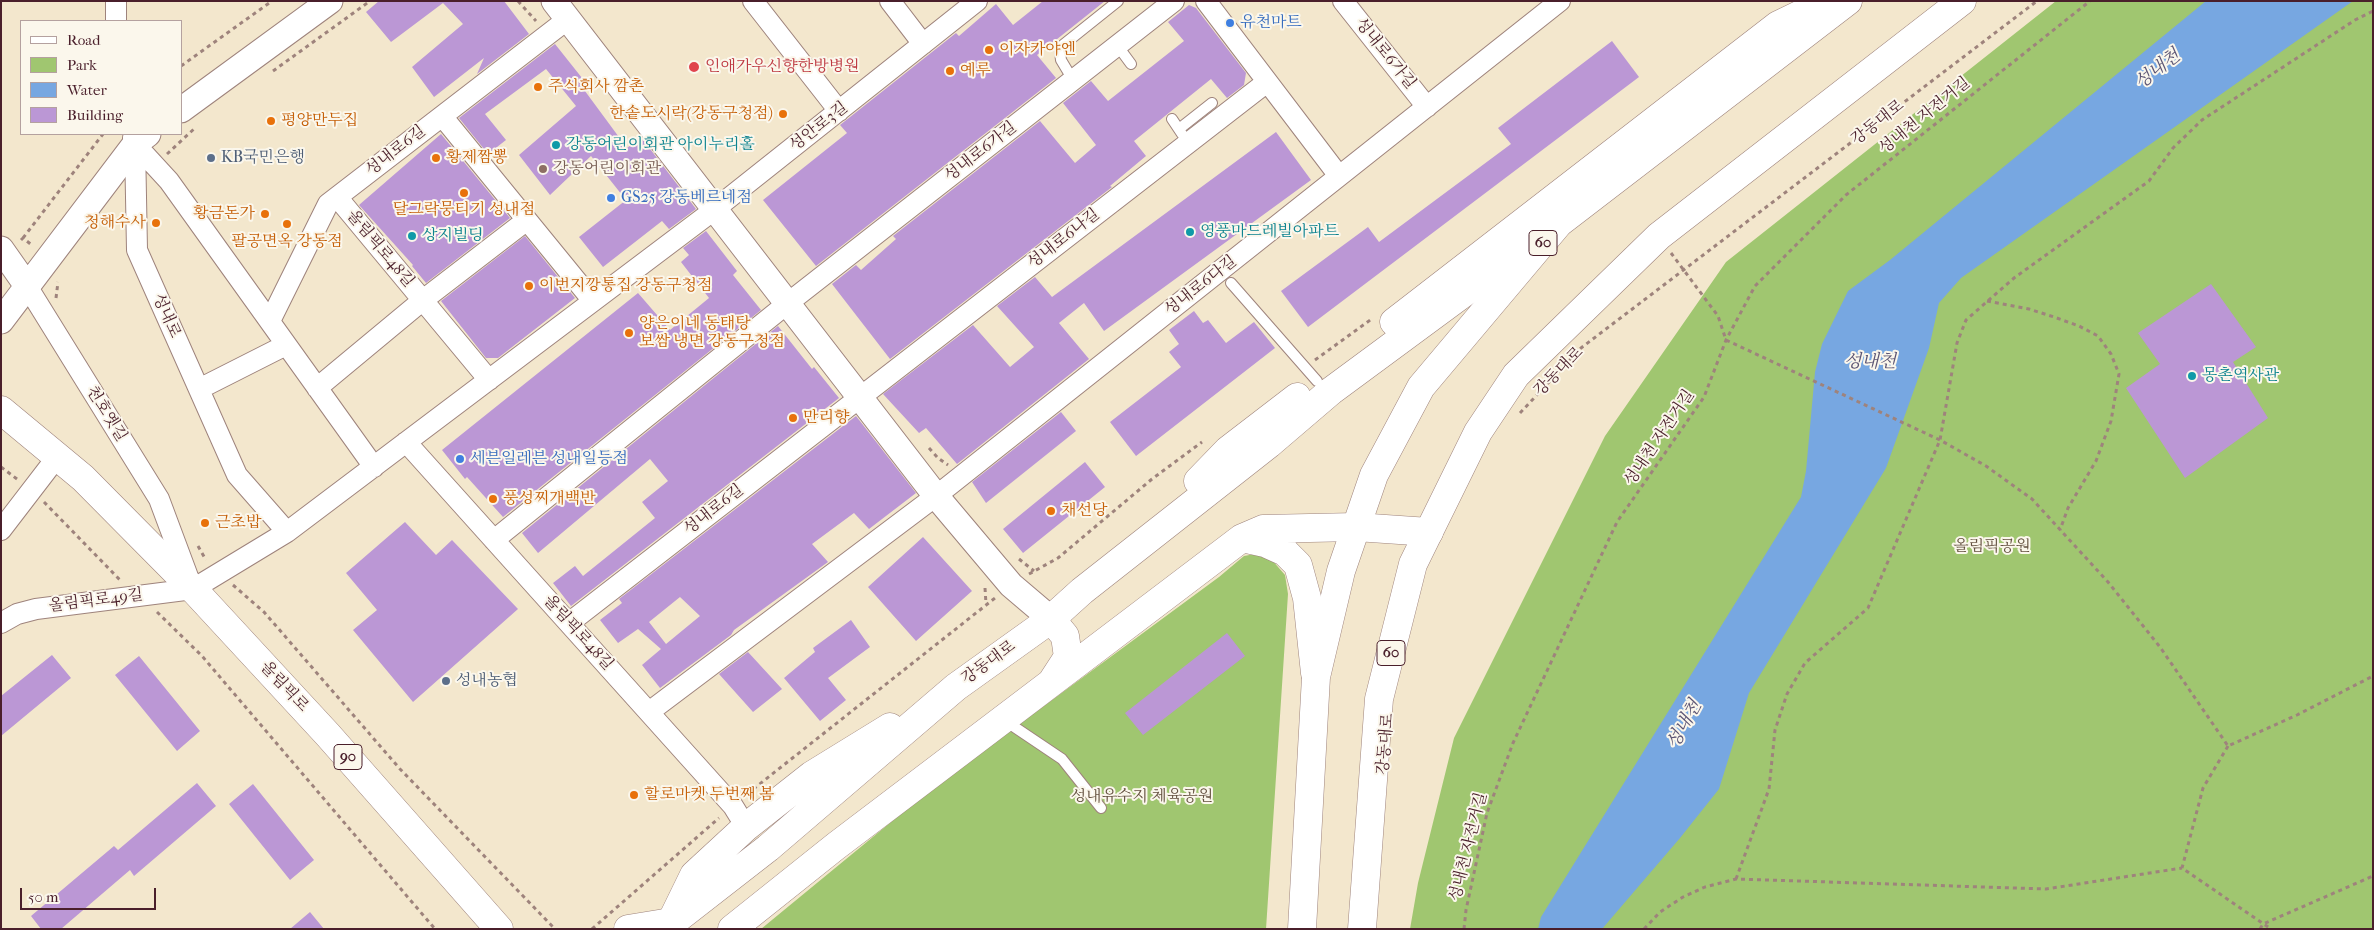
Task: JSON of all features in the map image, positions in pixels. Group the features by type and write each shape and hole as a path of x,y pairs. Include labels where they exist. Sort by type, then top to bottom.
{"main road":[{"path":"1126,555 1228,450 1778,25 1828,1"},
{"name":"강동대로","path":"668,925 768,848 956,687 1051,619 1126,555 1268,444 1331,391 1559,223 1848,1"},
{"name":"강동대로","path":"1362,929 1379,699 1412,564 1478,432 1508,407 1516,376 1659,236 1962,1"},
{"name":"강동대로","path":"1302,929 1316,677 1340,571 1374,475 1421,387 1559,223"},
{"name":"올림픽로","path":"1,410 83,478 193,589 328,735 499,929"},
{"path":"732,929 1003,719 1242,538 1263,529 1356,527 1428,532"},
{"path":"1242,538 1265,543 1285,552 1298,565 1307,598 1316,677"},
{"path":"1051,619 1065,636 1068,656 1052,682"},
{"path":"628,929 668,925 694,875 746,827 812,775 956,687"}],"street":[{"path":"116,1 116,20"},
{"path":"191,117 330,1"},
{"path":"753,1 839,111"},
{"path":"890,1 923,44"},
{"name":"성안로3길","path":"715,209 977,1"},
{"name":"성내로6가길","path":"788,303 1174,1"},
{"path":"1206,1 1339,176"},
{"name":"성내로6다길","path":"936,496 1560,1"},
{"name":"성내로6가길","path":"1352,4 1427,107"},
{"name":"성내로6길","path":"270,321 328,204 442,116 561,10 936,496 1011,585 1051,619"},
{"name":"성내로6나길","path":"860,397 1184,136 1268,82"},
{"path":"442,116 593,301"},
{"path":"1,321 138,137 155,166 169,181 374,467"},
{"name":"성내로","path":"138,137 137,250 198,389"},
{"name":"올림픽로48길","path":"337,197 489,380"},
{"path":"193,589 287,532 715,209"},
{"name":"올림픽로48길","path":"317,388 423,300 527,220"},
{"name":"천호옛길","path":"2,250 27,286 158,499 193,589"},
{"path":"494,540 788,303"},
{"path":"286,345 198,389 237,475 287,532"},
{"name":"성내로6길","path":"569,623 860,397"},
{"name":"올림픽로48길","path":"406,442 733,806 746,827"},
{"path":"1,530 57,457"},
{"path":"649,712 936,496"},
{"name":"올림픽로49길","path":"1,623 17,614 36,609 193,589"}],"lane":[{"path":"1074,80 1061,60 1060,52 1063,45 1118,1"},
{"path":"1117,45 1131,64"},
{"path":"1172,119 1184,136 1212,103"},
{"path":"1231,283 1317,381"},
{"path":"1003,719 1062,759 1101,808"}],"path":[{"path":"182,65 272,1"},
{"path":"265,77 370,1"},
{"name":"강동대로","path":"1508,407 1581,348 1685,271 2037,1"},
{"name":"성내천 자전거길","path":"1464,929 1487,813 1513,743 1617,522 1704,397 1726,340 1755,286 1846,195 2090,1"},
{"path":"1736,879 1769,789 1775,730 1787,694 1805,663 1868,608 1940,440 1957,343 1966,320 2014,278 2060,243 2150,181 2174,148 2202,120 2355,20 2373,11"},
{"path":"182,129 191,117"},
{"path":"2,250 23,238 102,135"},
{"path":"155,166 178,135"},
{"path":"1659,236 1718,316 1726,340 1940,440 1986,466 2032,499 2108,582 2160,647 2228,746"},
{"path":"23,238 47,258 59,273 56,298 61,306"},
{"path":"1987,301 2054,316 2098,336 2111,354 2119,374 2111,421 2096,461 2068,508 2060,530"},
{"path":"1,467 32,489 115,576 140,596 202,656 435,929"},
{"path":"197,543 206,560 264,612 400,769 555,929"},
{"path":"2182,868 2203,788 2228,746 2297,715 2373,676"},
{"path":"1644,929 1660,912 1683,897 1705,887 1736,879 2046,889 2182,868 2271,929"},
{"path":"2260,929 2263,924 2373,876"}],"green space":[{"name":"올림픽공원","path":"2056,1 2373,1 2373,929 1410,929 1418,883 1454,738 1605,436 1726,262"},
{"name":"성내유수지 체육공원","path":"1255,554 1272,560 1285,575 1288,594 1266,929 761,929 930,790 1219,577 1244,556"}],"water":[{"name":"성내천","path":"2206,1 2353,1 1961,278 1939,303 1929,348 1886,468 1749,693 1719,789 1602,929 1538,929 1541,917 1801,497 1806,471 1815,372 1822,344 1848,291 1890,260"}],"building":[{"path":"379,1 504,1 529,34 477,74 484,58 434,97 412,67 463,24 443,3 391,42 366,12"},
{"path":"1043,1 1105,1 1037,55 1056,78 816,266 763,200 847,133 840,125 956,33 959,36 996,4 1013,25"},
{"path":"1189,5 1196,8 1246,73 1244,85 1227,98 1211,79 1134,141 1146,156 1110,186 1112,187 890,359 832,284 856,265 861,270 896,239 893,236 1040,121 1075,163 1096,145 1063,103 1091,81 1108,101 1184,41 1168,22"},
{"path":"1612,41 1639,77 1308,327 1281,291 1368,227 1379,242 1511,144 1498,128"},
{"path":"555,44 586,83 582,87 627,148 641,137 696,209 669,229 662,221 603,267 579,237 626,200 591,156 550,195 519,155 576,106 546,69 485,114 506,140 488,154 459,118"},
{"path":"1276,132 1311,180 1104,331 1084,303 1059,323 1089,359 957,464 926,428 919,433 883,394 973,325 1010,367 1034,347 997,306 1035,277 1052,297"},
{"path":"441,134 510,218 426,283 413,265 359,205"},
{"path":"706,231 737,271 733,275 761,310 503,517 467,477 465,479 442,450 638,293 670,330 709,298 681,262 689,255 683,248"},
{"path":"525,236 575,298 498,358 486,358 441,301"},
{"name":"몽촌역사관","path":"2211,284 2256,347 2233,362 2268,418 2185,478 2126,388 2160,364 2138,333"},
{"path":"1194,311 1203,323 1208,320 1226,343 1254,322 1275,348 1136,456 1110,422 1181,367 1169,352 1179,344 1169,330"},
{"path":"778,326 812,369 814,367 839,398 571,606 553,583 575,566 583,576 655,518 642,502 668,481 650,459 538,553 522,533"},
{"path":"1061,412 1076,431 986,503 972,482"},
{"path":"856,416 916,493 869,529 854,513 812,544 828,562 734,630 731,635 660,688 642,665 661,649 638,629 618,643 600,620 622,603 619,599","holes":["680,597 700,616 666,644 649,622"]},
{"path":"1085,462 1105,487 1023,553 1003,529"},
{"path":"405,522 436,555 452,540 518,609 413,702 353,630 377,610 346,573"},
{"path":"923,537 972,591 916,641 868,587"},
{"path":"851,620 870,647 828,678 846,700 820,721 784,678 815,652 813,648"},
{"path":"1227,633 1245,656 1143,735 1125,713"},
{"path":"748,652 782,689 753,712 719,674"},
{"path":"52,655 71,678 1,736 1,696"},
{"path":"139,656 200,731 177,751 115,675"},
{"path":"197,783 216,806 134,876 130,870 61,929 41,929 31,916 114,846 118,850"},
{"path":"253,784 314,860 290,880 229,804"},
{"path":"310,912 324,929 290,929"}],"place":[{"name":"유천마트","path":"1230,23"},
{"name":"이자카야엔","path":"989,50"},
{"name":"인애가우신향한방병원","path":"694,67"},
{"name":"예루","path":"950,71"},
{"name":"주식회사 깜촌","path":"538,87"},
{"name":"한솥도시락(강동구청점)","path":"783,114"},
{"name":"평양만두집","path":"271,121"},
{"name":"강동어린이회관 아이누리홀","path":"556,145"},
{"name":"KB국민은행","path":"211,158"},
{"name":"황제짬뽕","path":"436,158"},
{"name":"강동어린이회관","path":"543,169"},
{"name":"달그락뭉티기 성내점","path":"464,193"},
{"name":"GS25 강동베르네점","path":"611,198"},
{"name":"황금돈가","path":"265,214"},
{"name":"청해수사","path":"156,223"},
{"name":"팔공면옥 강동점","path":"287,224"},
{"name":"영풍마드레빌아파트","path":"1190,232"},
{"name":"상지빌딩","path":"412,236"},
{"name":"이번지깡통집 강동구청점","path":"529,286"},
{"name":"양은이네 동태탕 보쌈 냉면 강동구청점","path":"629,333"},
{"name":"몽촌역사관","path":"2192,376"},
{"name":"만리향","path":"793,418"},
{"name":"세븐일레븐 성내일등점","path":"460,459"},
{"name":"풍성찌개백반","path":"493,499"},
{"name":"채선당","path":"1051,511"},
{"name":"근초밥","path":"205,523"},
{"name":"성내농협","path":"446,681"},
{"name":"할로마켓 두번째 봄","path":"634,795"}]}
